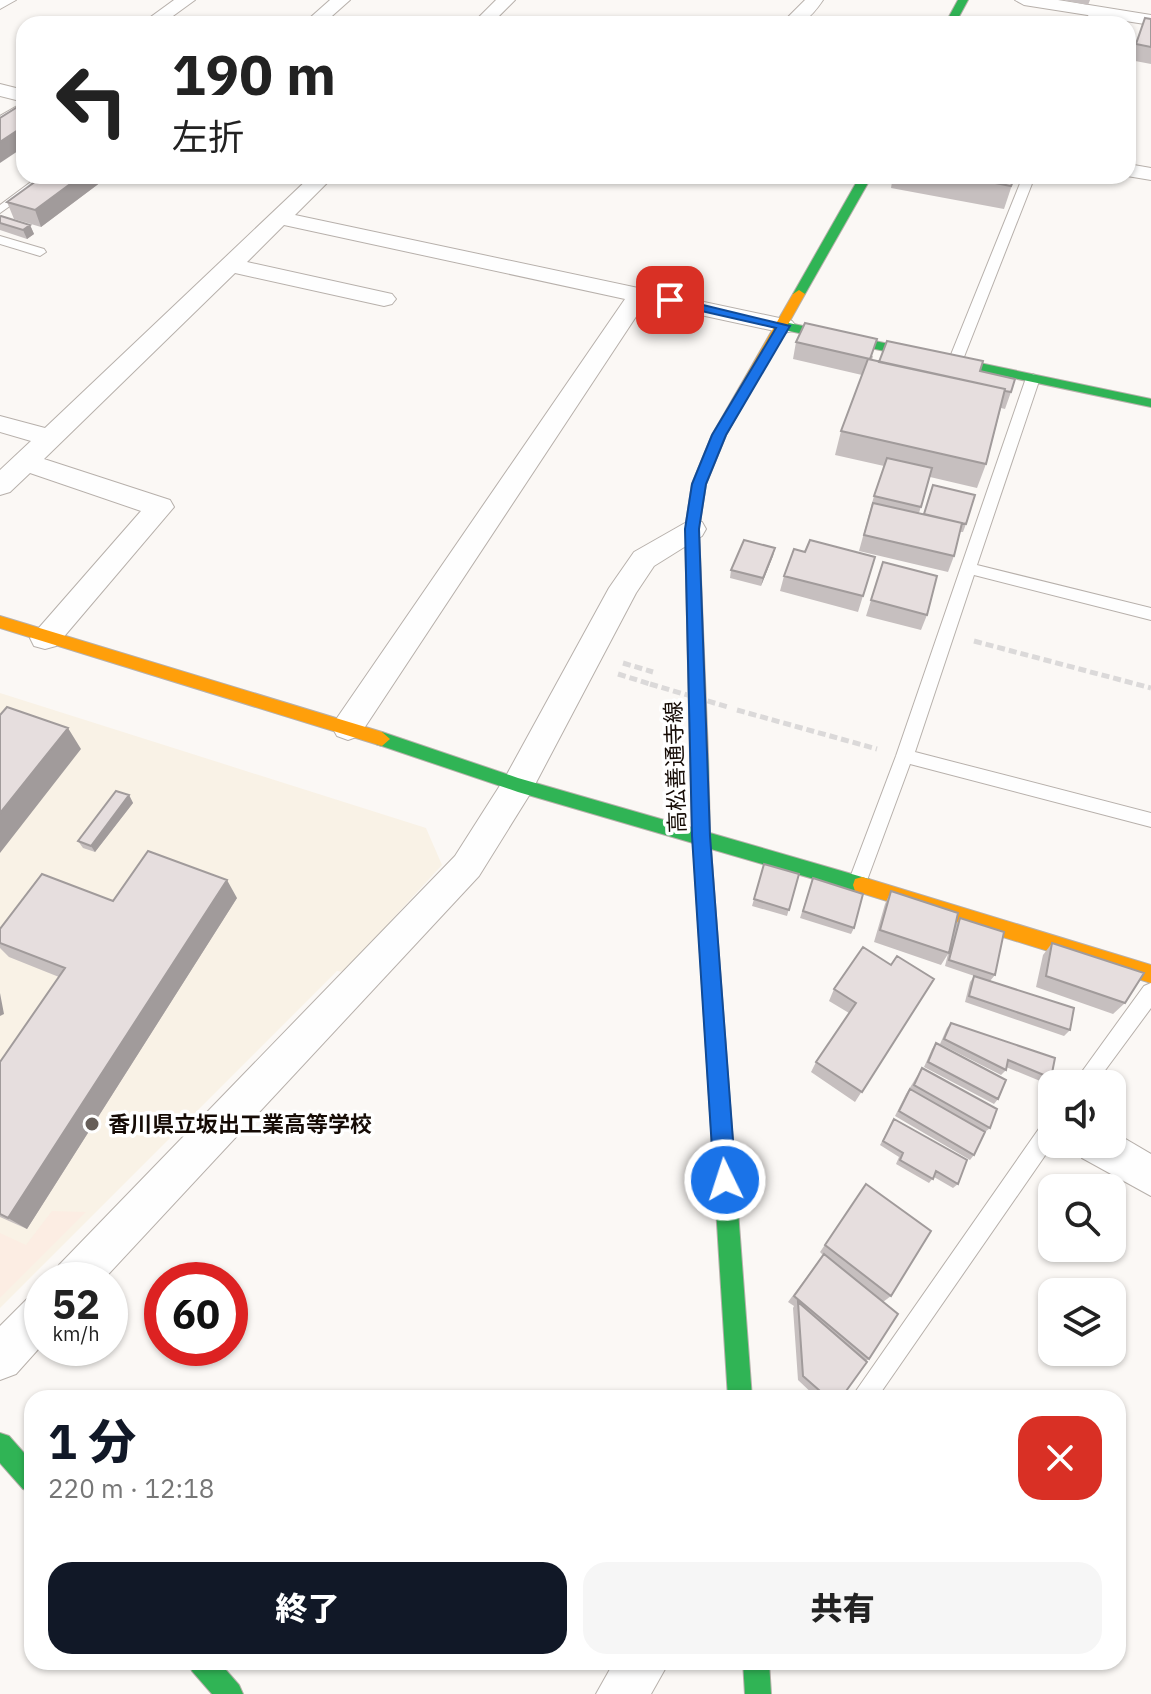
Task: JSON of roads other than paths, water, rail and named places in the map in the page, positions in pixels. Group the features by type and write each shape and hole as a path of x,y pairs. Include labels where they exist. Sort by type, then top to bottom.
{"main road":[{"name":"高松善通寺線","path":"739,1390 701,836 692,529 699,484 719,435 784,326 862,184"},
{"path":"784,326 1151,403"},
{"path":"0,622 348,727 518,785 701,836 1151,974"},
{"path":"0,1445 24,1471"},
{"path":"208,1670 230,1694"},
{"path":"756,1670 758,1694"}],"street":[{"path":"0,4 7,0"},
{"path":"162,16 186,0"},
{"path":"322,16 341,0"},
{"path":"489,16 506,0"},
{"path":"801,16 814,0"},
{"path":"1024,0 1084,16"},
{"path":"0,486 315,184"},
{"path":"280,218 784,326"},
{"path":"230,265 384,299"},
{"path":"348,727 640,294"},
{"path":"0,424 50,438"},
{"path":"25,462 160,507 45,638"},
{"path":"91,1262 467,866 518,785 624,588 644,559 692,529"},
{"path":"1120,1158 1151,1176"},
{"path":"0,1358 24,1333"},
{"path":"621,1694 638,1670"}],"lane":[{"path":"0,210 35,184"},
{"path":"955,362 1026,184"},
{"path":"0,240 40,252"},
{"path":"857,883 905,756 1033,378"},
{"path":"968,568 1151,614"},
{"path":"905,756 1151,820"},
{"path":"1093,1070 1151,992"},
{"path":"869,1390 1038,1147"}],"place":[{"name":"香川県立坂出工業高等学校","path":"92,1124"}]}
